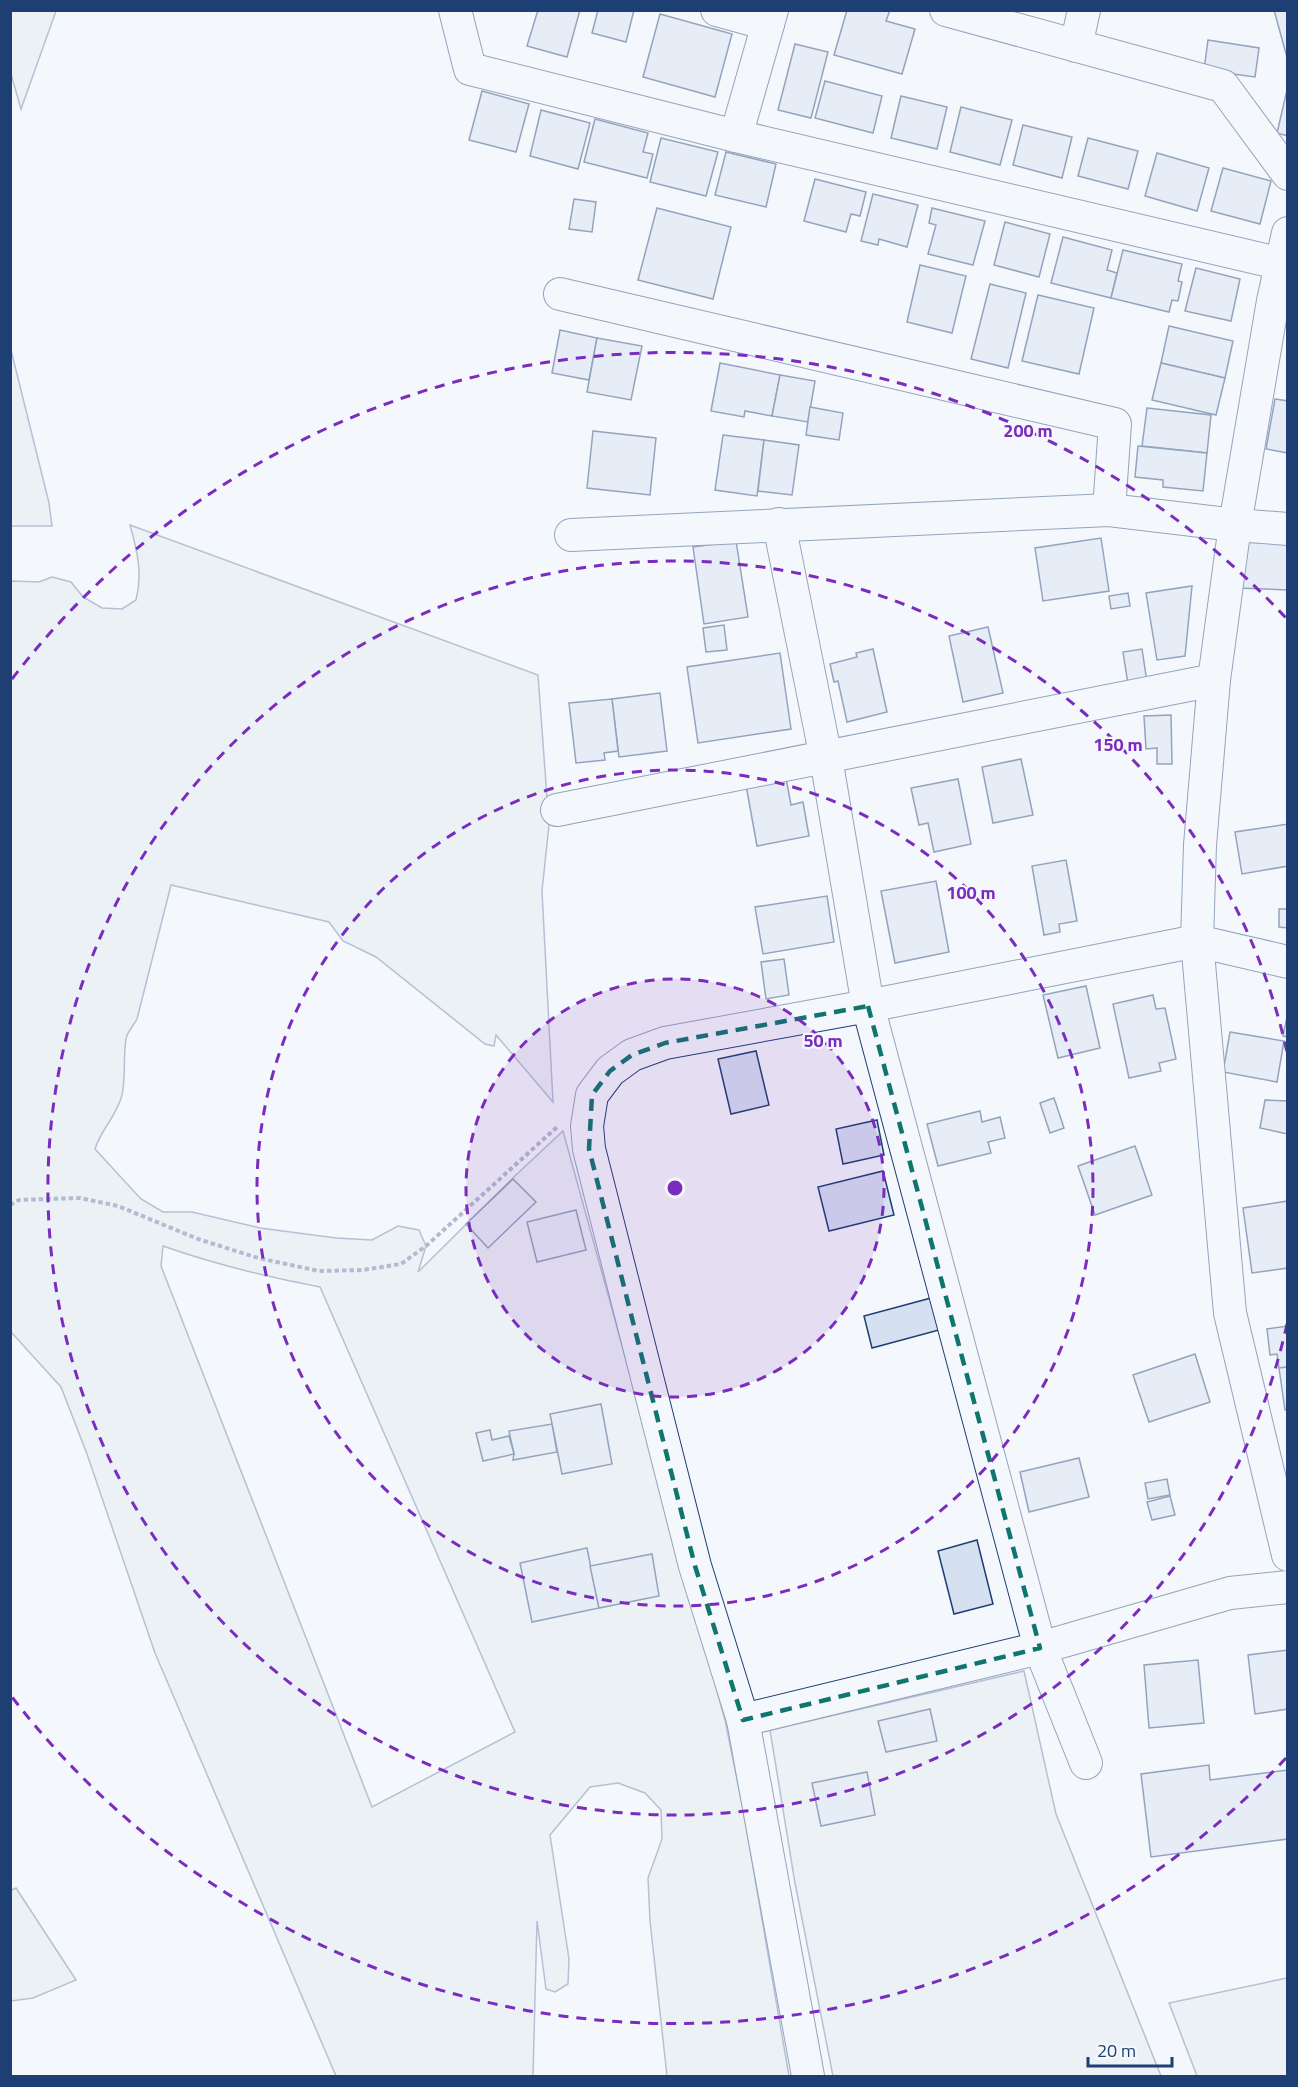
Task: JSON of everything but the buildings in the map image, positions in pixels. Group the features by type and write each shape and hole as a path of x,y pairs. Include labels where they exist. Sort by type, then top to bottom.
{"street":[{"path":"455,10 470,69 736,136 1282,264"},
{"path":"717,10 770,17 736,136"},
{"path":"946,10 1223,86 1287,174"},
{"path":"1076,46 1084,10"},
{"path":"1287,233 1282,264 1280,303 1234,525 1214,680 1200,845 1197,941 1230,1313 1287,1555"},
{"path":"560,294 1115,424 1109,510"},
{"path":"571,535 1109,510 1287,529"},
{"path":"779,524 826,758 868,1006 1040,1648 1086,1763"},
{"path":"558,810 1214,680"},
{"path":"808,2076 743,1720 696,1566 589,1149 587,1126 592,1095 610,1071 632,1055 665,1043 868,1006 1197,941 1287,962"},
{"path":"743,1720 1040,1648 1230,1593 1287,1587"}],"path":[{"path":"10,1205 19,1200 80,1198 118,1206 198,1239 258,1258 319,1271 363,1270 401,1264 426,1246 592,1095"}],"highlighted area":[{"path":"868,1006 1040,1648 743,1720 695,1566 589,1149 592,1095 610,1071 632,1055 665,1043"}],"shaded area":[{"path":"11,10 56,11 21,109 11,74"},
{"path":"10,346 49,503 52,526 11,526"},
{"path":"130,525 538,675 549,825 542,891 553,1102 496,1035 494,1046 485,1044 376,957 343,941 329,922 171,885 137,1019 126,1039 124,1081 120,1103 95,1149 141,1199 163,1212 192,1212 260,1228 336,1238 372,1240 398,1226 419,1230 426,1246 418,1272 563,1131 725,1720 743,1809 789,2076 667,2076 650,1921 648,1878 662,1839 661,1810 645,1793 618,1783 590,1787 550,1835 569,1959 568,1984 555,1992 546,1989 537,1921 533,2076 336,2076 155,1653 87,1454 61,1387 11,1332 11,581 39,582 52,577 71,582 83,597 102,608 122,609 136,600 139,581 137,553","holes":["163,1246 241,1270 320,1287 515,1732 372,1807 161,1266"]},
{"path":"1024,1671 1056,1814 1161,2076 833,2076 795,1883 770,1730"},
{"path":"16,1888 76,1980 33,1998 11,2001 10,1891"},
{"path":"1287,1978 1287,2076 1197,2076 1169,2003"}]}
